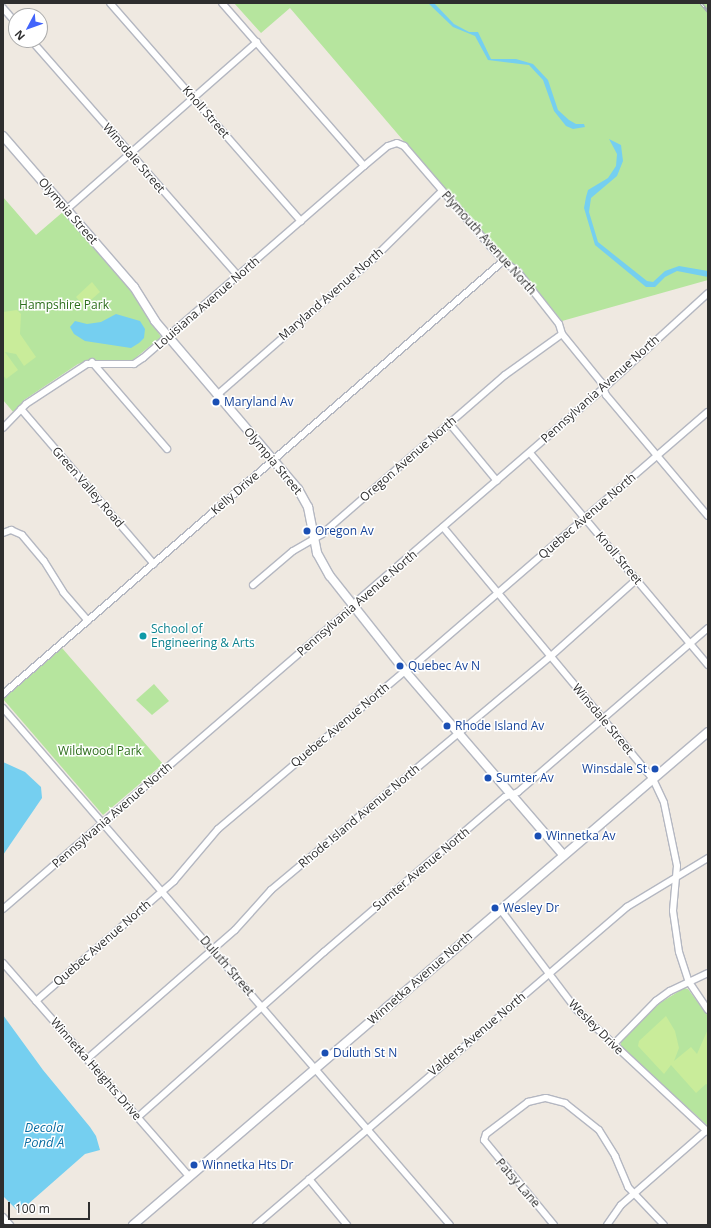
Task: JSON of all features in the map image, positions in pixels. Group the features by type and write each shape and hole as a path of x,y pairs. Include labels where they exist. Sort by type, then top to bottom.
{"street":[{"name":"Knoll Street","path":"110,3 301,221"},
{"path":"222,3 364,166"},
{"path":"67,209 257,42"},
{"name":"Winsdale Street","path":"38,48 238,276"},
{"name":"Olympia Street","path":"3,136 134,287 155,321 304,498 320,561 353,607 404,671 564,855"},
{"name":"Louisiana Avenue North","path":"92,362 134,364 169,336 364,166 388,146 397,143"},
{"name":"Plymouth Avenue North","path":"397,143 404,146 503,261 518,272 558,324 562,334 601,382 603,389 708,516"},
{"name":"Maryland Avenue North","path":"217,395 373,259 442,191"},
{"name":"Kelly Drive","path":"3,694 503,261"},
{"name":"Pennsylvania Avenue North","path":"3,909 603,389 708,293"},
{"name":"Oregon Avenue North","path":"253,585 293,551 314,538 505,375 562,334"},
{"path":"3,428 22,409 58,382 92,362 166,449"},
{"name":"Green Valley Road","path":"22,409 154,564"},
{"name":"Quebec Avenue North","path":"36,1001 184,872 218,829 404,671 410,668 708,412"},
{"path":"449,424 497,481"},
{"name":"Knoll Street","path":"530,452 708,665"},
{"name":"Winsdale Street","path":"443,527 653,779 664,803 677,866 675,878 674,927 689,982 708,1010"},
{"path":"3,533 11,530 22,535 40,555 63,592 88,620"},
{"name":"Rhode Island Avenue North","path":"87,1059 213,950 271,890 458,732 551,656 637,579"},
{"name":"Sumter Avenue North","path":"138,1117 264,1008 330,947 512,794 518,792 708,628"},
{"name":"Duluth Street","path":"3,708 368,1127 450,1225"},
{"name":"Winnetka Avenue North","path":"133,1225 708,732"},
{"name":"Valders Avenue North","path":"256,1225 368,1127 627,907 708,858"},
{"name":"Wesley Drive","path":"500,909 576,1009 707,1131"},
{"name":"Winnetka Heights Drive","path":"3,963 189,1176"},
{"path":"613,1045 656,1001 708,973"},
{"name":"Patsy Lane","path":"554,1225 484,1140 486,1134 528,1102 546,1098 560,1101 577,1111 599,1130 634,1194"},
{"path":"607,1225 615,1211 707,1131"},
{"path":"309,1179 348,1225"},
{"path":"634,1194 664,1225"},
{"path":"3,1217 10,1225"}],"green space":[{"path":"234,3 708,3 708,280 562,321 522,272 496,249 290,8 261,33"},
{"name":"Hampshire Park","path":"3,197 36,235 64,211 132,291 161,337 133,360 91,360 78,364 24,400 14,413 3,400"},
{"path":"92,282 100,292 84,306 76,297"},
{"path":"17,310 21,314 20,334 36,357 24,366 16,354 5,352 18,370 6,379 3,375 3,312"},
{"name":"Wildwood Park","path":"62,648 163,764 103,815 3,699"},
{"path":"154,684 169,701 152,715 136,700"},
{"path":"684,988 688,989 708,1016 708,1126 621,1047 621,1042 643,1018 660,1003"},
{"path":"666,1016 675,1031 679,1048 674,1061 691,1047 697,1054 708,1029 708,1085 706,1084 696,1093 671,1065 664,1074 638,1046 639,1041"}],"water":[{"path":"422,3 434,3 454,24 469,32 478,32 491,59 516,59 533,64 548,80 558,110 569,120 576,124 584,124 585,127 573,129 566,126 554,111 543,80 529,65 488,60 475,36 453,27 429,4"},
{"path":"609,139 621,145 623,161 617,176 591,198 589,212 598,242 647,281 653,282 665,271 679,266 708,271 708,277 677,271 665,277 655,287 646,287 595,245 584,208 588,190 608,178 616,166 617,154"},
{"path":"116,314 140,321 145,329 144,338 131,348 85,341 74,334 70,327 75,321 87,324 101,322"},
{"path":"3,762 25,772 41,787 42,798 3,855"},
{"name":"Decola Pond A","path":"3,1015 43,1070 90,1127 96,1136 100,1150 85,1154 19,1212 3,1196"}],"railway":[{"path":"701,3 708,11"}],"place":[{"name":"Maryland Av","path":"216,402"},
{"name":"Oregon Av","path":"307,531"},
{"name":"School of Engineering & Arts","path":"143,636"},
{"name":"Quebec Av N","path":"400,666"},
{"name":"Rhode Island Av","path":"447,726"},
{"name":"Winsdale St","path":"655,769"},
{"name":"Sumter Av","path":"488,778"},
{"name":"Winnetka Av","path":"538,836"},
{"name":"Wesley Dr","path":"495,908"},
{"name":"Duluth St N","path":"325,1053"},
{"name":"Winnetka Hts Dr","path":"194,1165"}]}
